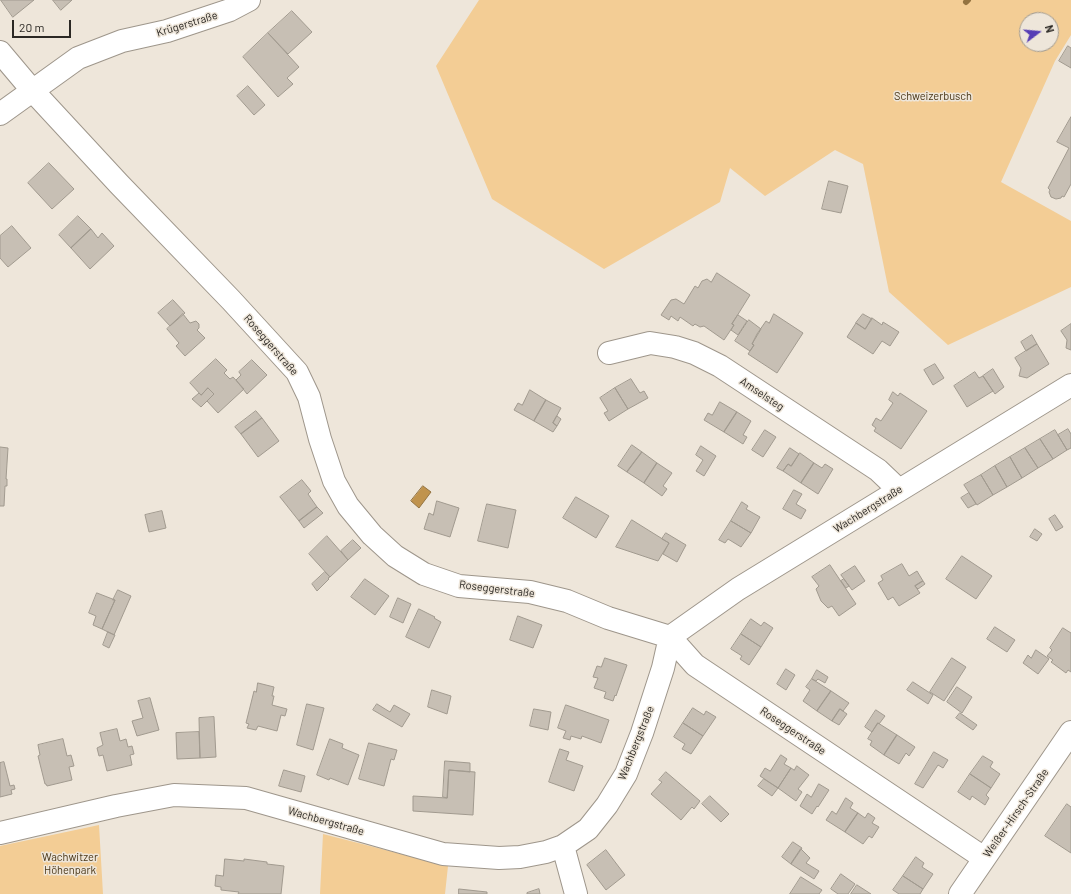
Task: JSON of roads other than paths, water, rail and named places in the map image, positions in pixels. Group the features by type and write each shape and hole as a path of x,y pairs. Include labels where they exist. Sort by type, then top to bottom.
{"street":[{"name":"Krügerstraße","path":"0,114 78,58 122,41 167,31 230,10 249,0"},
{"name":"Roseggerstraße","path":"0,52 32,90 119,184 231,300 297,372 309,397 320,439 334,481 352,512 372,535 395,556 424,574 459,586 530,592 567,600 608,618 670,637 695,665 984,858"},
{"name":"Amselsteg","path":"609,353 650,343 675,347 694,353 720,366 878,470 899,490"},
{"name":"Wachbergstraße","path":"0,833 174,794 246,798 443,854 484,858 520,857 546,852 563,846 588,829 607,805 626,774 642,733 663,668 670,637 738,589 1071,385"},
{"name":"Weißer-Hirsch-Straße","path":"960,894 1071,732"},
{"path":"563,846 576,894"}],"park label":[{"name":"Schweizerbusch","path":"933,96"},
{"name":"Wachwitzer Höhenpark","path":"70,863"}]}
